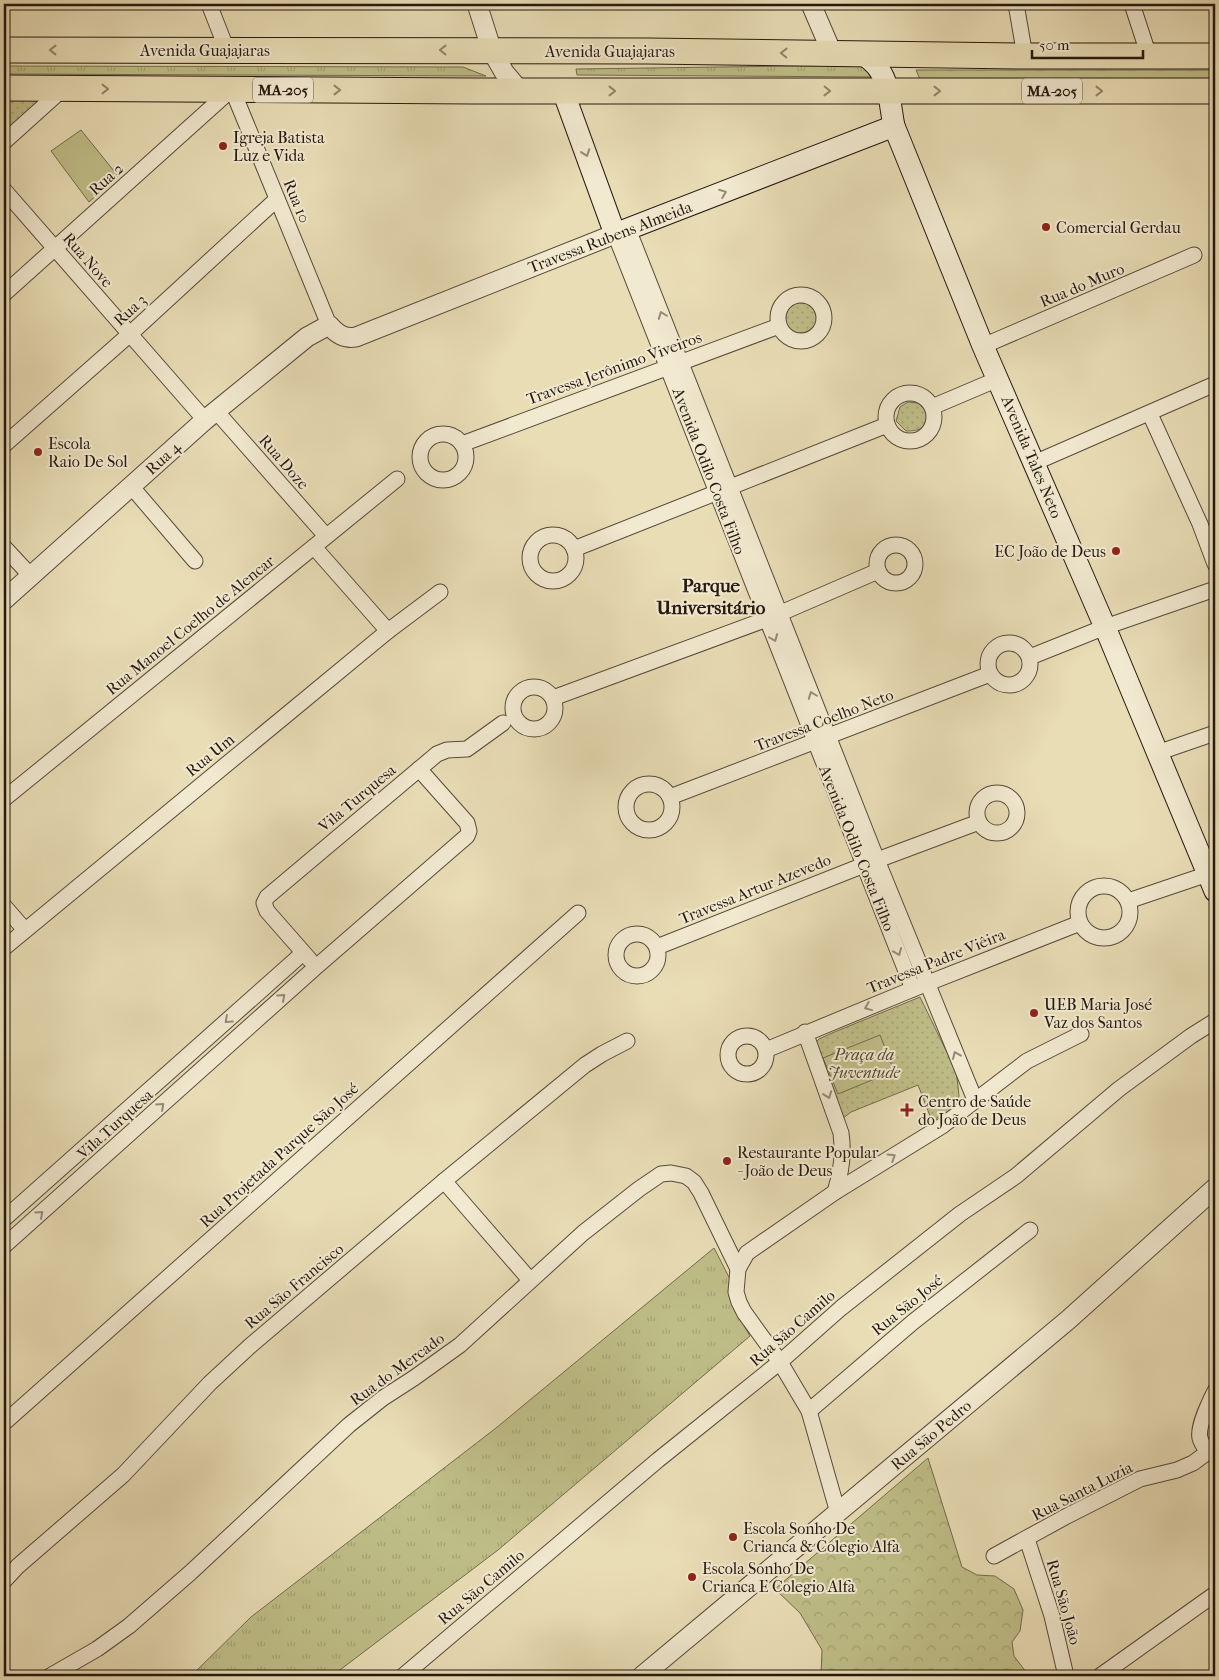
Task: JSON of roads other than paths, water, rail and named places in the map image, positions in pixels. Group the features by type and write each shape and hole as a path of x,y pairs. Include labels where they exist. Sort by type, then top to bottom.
{"main road":[{"name":"Avenida Guajajaras","path":"4,50 492,50 1025,56 1215,56"},
{"name":"Avenida Tales Neto","path":"863,54 878,68 888,90 894,126 998,380 1212,882"},
{"name":"MA-205","path":"4,88 520,91 1215,91"},
{"name":"Avenida Odilo Costa Filho","path":"563,91 622,232"},
{"name":"Travessa Rubens Almeida","path":"622,232 894,126"}],"street":[{"path":"209,4 226,50"},
{"path":"477,4 492,50 504,72 520,91"},
{"path":"811,4 832,53"},
{"path":"1016,4 1025,56"},
{"path":"1132,4 1149,56"},
{"path":"4,142 64,88"},
{"name":"Rua 10","path":"232,89 329,325"},
{"name":"Rua 2","path":"4,294 232,89"},
{"name":"Rua Nove","path":"4,190 130,334 210,416"},
{"name":"Rua 3","path":"4,445 130,334 277,199"},
{"name":"Travessa Rubens Almeida","path":"329,325 342,336 356,337 622,232"},
{"name":"Avenida Odilo Costa Filho","path":"622,232 920,986 975,1100"},
{"name":"Rua do Muro","path":"984,346 1194,255"},
{"name":"Rua 4","path":"4,600 210,416 307,337 329,325"},
{"name":"Travessa Jerônimo Viveiros","path":"462,444 779,326"},
{"path":"932,407 998,380"},
{"path":"1034,463 1215,384"},
{"path":"905,393 921,395 928,400 932,407 934,422 926,435 919,439 912,441 897,437 887,424 887,408 897,396 905,393"},
{"path":"1150,414 1200,524 1215,564"},
{"name":"Rua Doze","path":"210,416 326,536"},
{"path":"574,549 887,424"},
{"name":"Rua Manoel Coelho de Alencar","path":"4,799 397,479"},
{"path":"131,486 195,561"},
{"path":"4,547 30,576"},
{"path":"314,547 388,631"},
{"path":"553,698 773,616 878,572"},
{"path":"1030,657 1104,627 1215,589"},
{"name":"Rua Um","path":"4,948 388,631 440,592"},
{"path":"1017,643 1022,646 1030,657 1029,673 1018,684 1010,686 1002,684 990,674 988,668 990,655 998,645 1017,643"},
{"name":"Travessa Coelho Neto","path":"670,798 990,674"},
{"path":"419,768 442,751 462,750 470,747 503,723"},
{"path":"1157,754 1215,733"},
{"name":"Vila Turquesa","path":"4,1246 316,967 467,836 469,831 467,823 419,768 265,900 265,907 269,914 316,967"},
{"name":"Travessa Artur Azevedo","path":"656,947 870,862 978,822"},
{"path":"1128,901 1212,882"},
{"path":"1107,886 1123,894 1128,901 1130,917 1122,932 1115,936 1099,938 1085,930 1080,923 1079,905 1083,897 1090,890 1107,886"},
{"path":"4,906 25,930"},
{"name":"Rua Projetada Parque São José","path":"4,1423 578,913"},
{"name":"Travessa Padre Viêira","path":"766,1050 805,1032 1080,923"},
{"name":"Vila Turquesa","path":"4,1219 304,952"},
{"name":"Rua São Camilo","path":"404,1676 658,1460 780,1362 841,1308 960,1214 1016,1176 1119,1089 1191,1036 1215,1021"},
{"path":"805,1032 841,1133 843,1149 842,1172 836,1192"},
{"path":"838,1513 808,1411 780,1362 744,1312 739,1302 736,1292 738,1269 747,1253 836,1192 942,1126 1027,1061 1081,1034"},
{"name":"Rua São Francisco","path":"4,1581 18,1566 123,1475 210,1383 250,1346 444,1181 585,1066 627,1040"},
{"path":"171,1071 184,1085"},
{"path":"843,1149 855,1172 862,1176"},
{"name":"Rua do Mercado","path":"50,1676 96,1649 129,1626 190,1573 349,1425 383,1398 460,1345 583,1233 661,1174 671,1173 686,1176 694,1182 738,1269"},
{"path":"444,1181 530,1280"},
{"name":"Rua São Pedro","path":"642,1676 1068,1320 1215,1188"},
{"name":"Rua São José","path":"808,1411 913,1322 1030,1230"},
{"path":"1212,1453 1202,1443 1199,1435 1201,1424 1215,1391"},
{"name":"Rua Santa Luzia","path":"994,1556 1140,1479 1177,1470 1212,1453"},
{"name":"Rua São João","path":"1026,1539 1052,1616 1066,1676"},
{"path":"1100,1676 1215,1594"}],"place":[{"name":"Igreja Batista Luz e Vida","path":"223,146"},
{"name":"Comercial Gerdau","path":"1046,227"},
{"name":"Escola Raio De Sol","path":"38,452"},
{"name":"EC João de Deus","path":"1116,551"},
{"name":"UEB Maria José Vaz dos Santos","path":"1034,1013"},
{"name":"Centro de Saúde do João de Deus","path":"907,1110"},
{"name":"Restaurante Popular - João de Deus","path":"727,1161"},
{"name":"Escola Sonho De Crianca & Colegio Alfa","path":"733,1537"},
{"name":"Escola Sonho De Crianca E Colegio Alfa","path":"692,1577"}],"district":[{"name":"Parque Universitário","path":"711,597"}],"park label":[{"name":"Praça da Juventude","path":"864,1063"}]}
